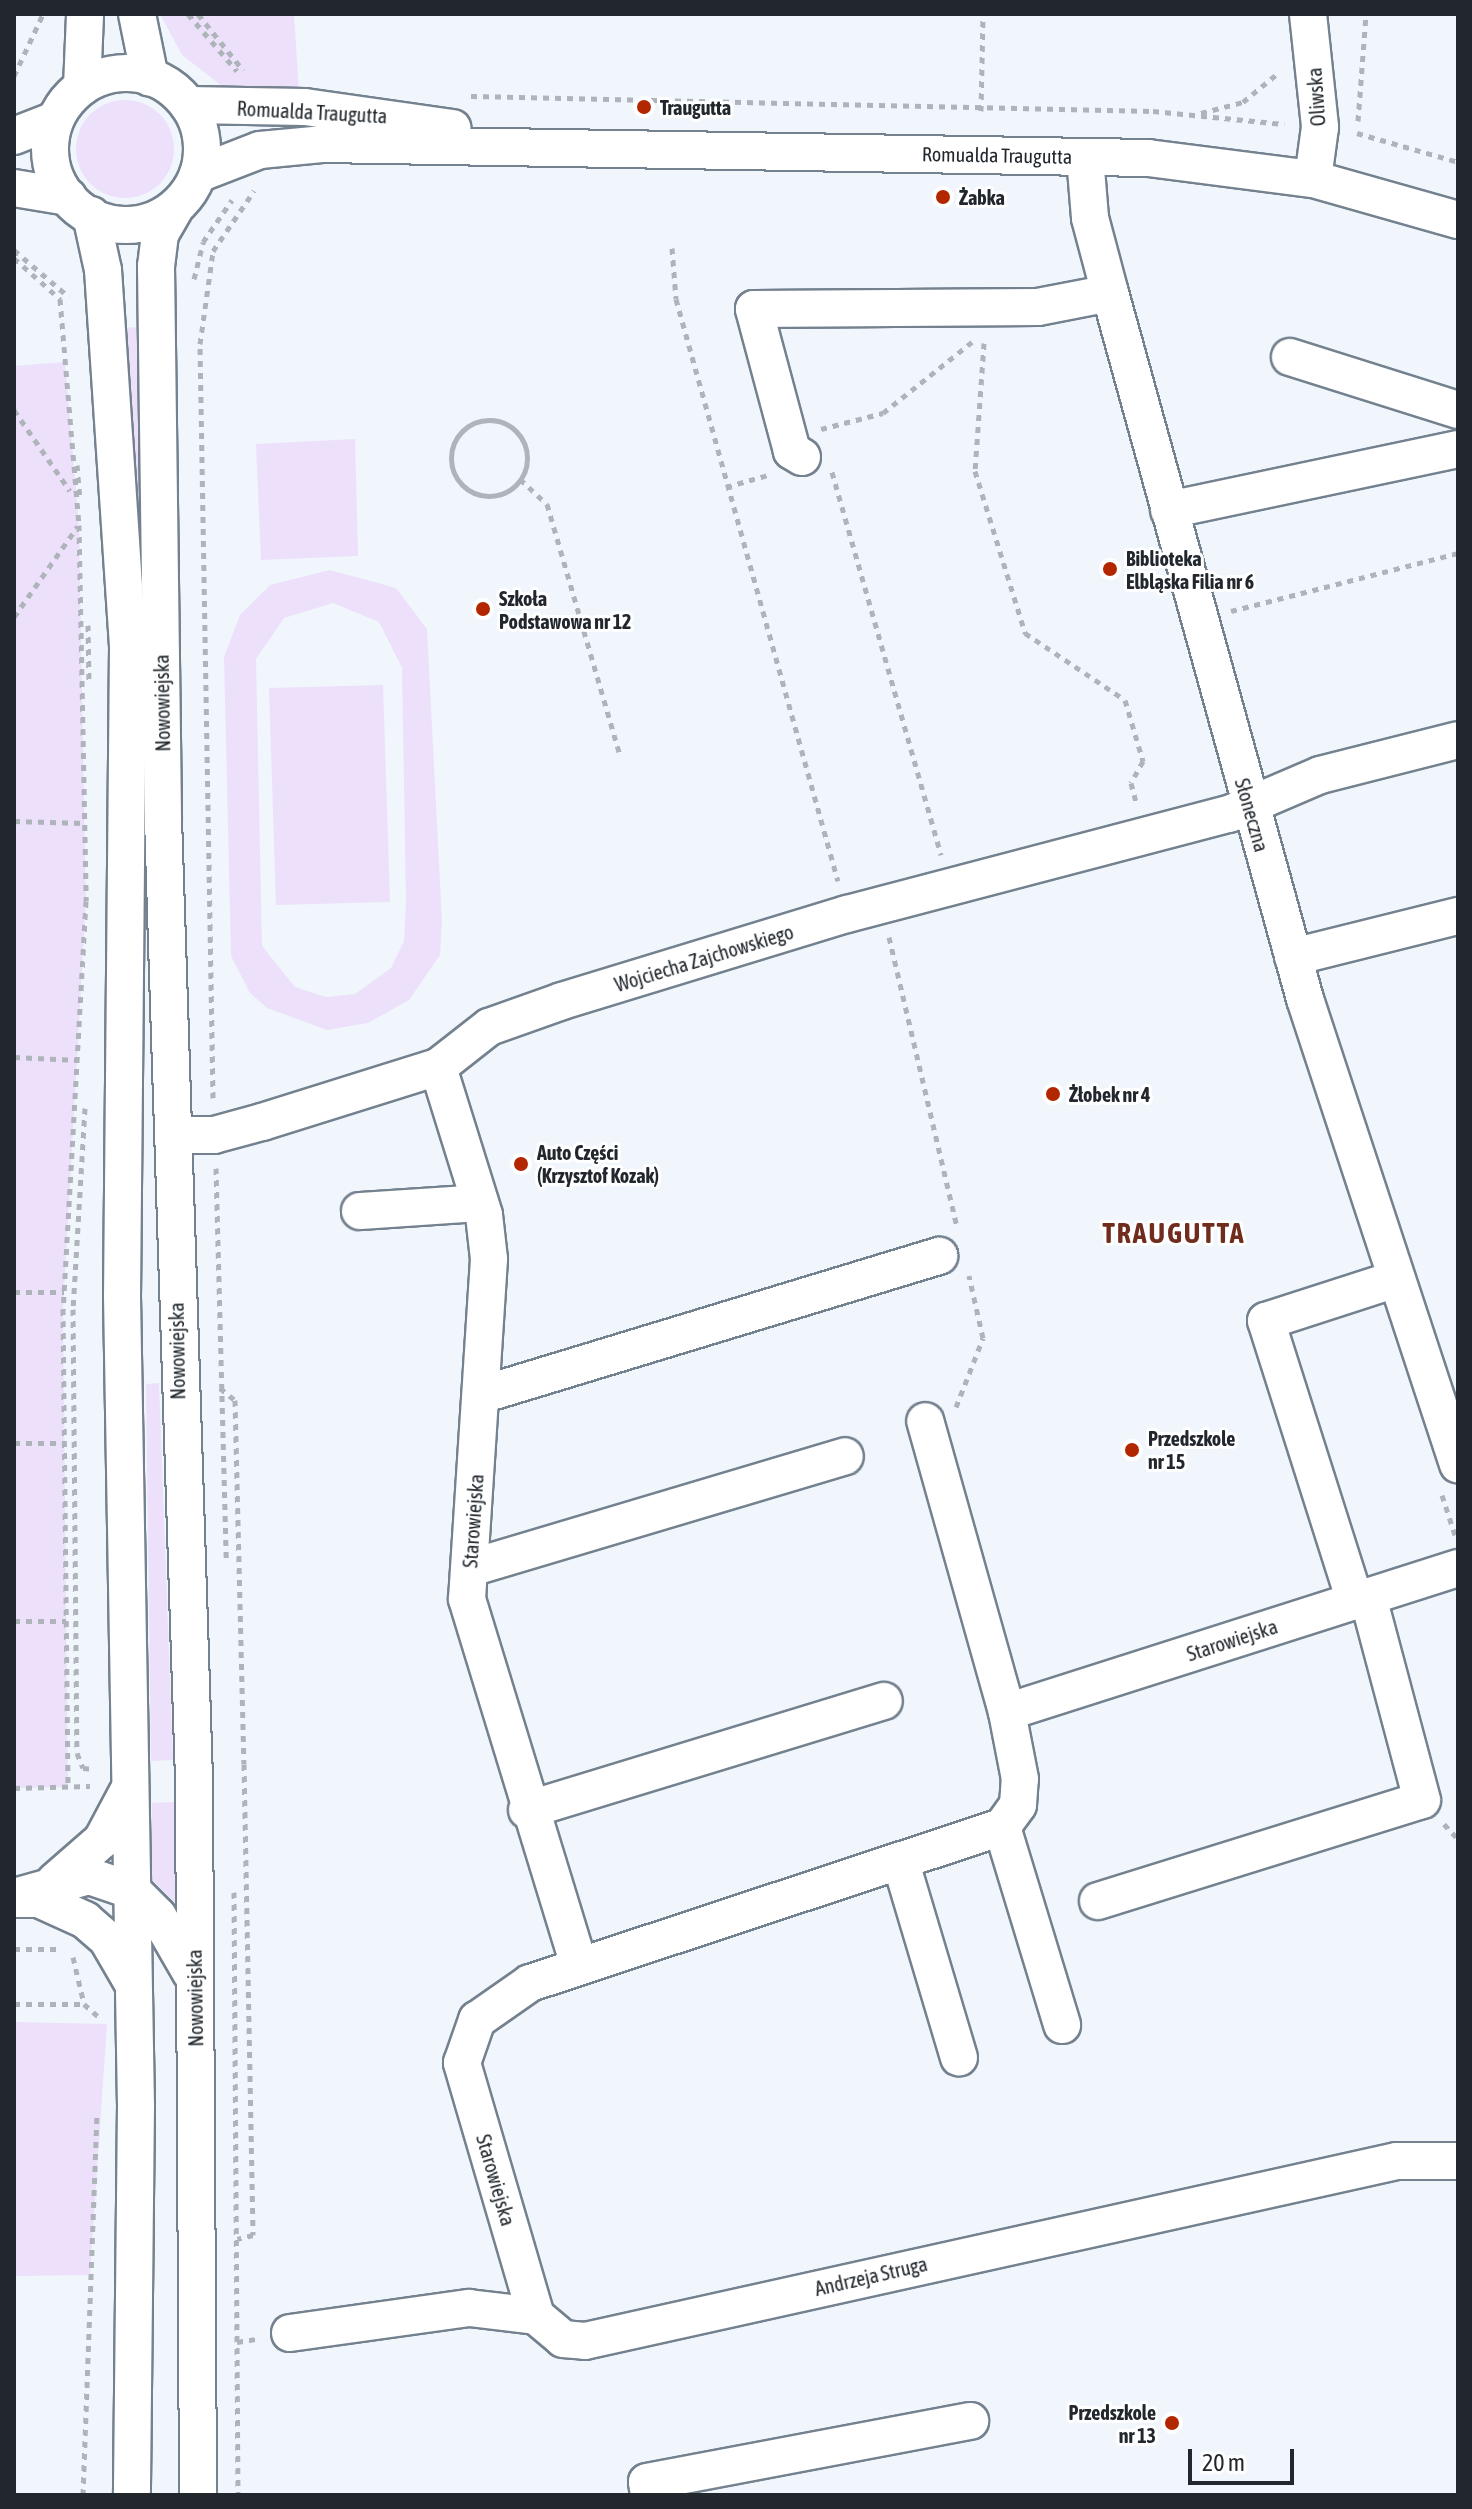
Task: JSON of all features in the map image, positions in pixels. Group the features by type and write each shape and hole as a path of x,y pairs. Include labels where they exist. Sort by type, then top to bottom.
{"street":[{"path":"82,87 85,14"},
{"path":"137,14 150,78"},
{"name":"Oliwska","path":"1308,14 1320,127 1313,179"},
{"path":"14,136 55,120 82,87 117,74 150,78 188,105 201,138 198,174 174,210 123,224 79,206 14,188"},
{"name":"Romualda Traugutta","path":"188,105 257,90 530,142"},
{"path":"55,120 52,166 79,206"},
{"name":"Romualda Traugutta","path":"198,174 530,142 1188,159 1313,179 1458,220"},
{"name":"Słoneczna","path":"1085,157 1090,218 1250,807 1293,957 1458,1464"},
{"name":"Nowowiejska","path":"79,206 103,270 128,648 122,1296 134,1986 132,2495"},
{"name":"Nowowiejska","path":"174,210 160,234 156,266 194,1978 198,2495"},
{"path":"818,453 792,451 754,309 1038,307 1110,293"},
{"path":"1290,357 1458,410"},
{"path":"1169,510 1458,449"},
{"name":"Wojciecha Zajchowskiego","path":"173,1135 214,1135 438,1067 489,1027 847,914 1250,807 1320,775 1458,740"},
{"path":"1293,957 1458,916"},
{"name":"Starowiejska","path":"438,1067 480,1203 489,1259 470,1568 476,1640 527,1810 579,1966"},
{"path":"360,1211 480,1203"},
{"path":"481,1395 955,1254"},
{"path":"1098,1901 1422,1800 1361,1599 1266,1321 1396,1279"},
{"path":"940,1415 1020,1779 1018,1805 1002,1827 1062,2025"},
{"path":"470,1568 845,1456"},
{"name":"Starowiejska","path":"1007,1712 1458,1568"},
{"path":"527,1810 884,1701"},
{"path":"54,1881 102,1840 130,1783"},
{"name":"Starowiejska","path":"536,2316 462,2063 477,2020 504,1995 579,1966 901,1863 1002,1827"},
{"path":"901,1863 959,2058"},
{"path":"14,1898 54,1881 89,1876 133,1891 171,1934 194,1978"},
{"path":"14,1898 39,1899 85,1920 107,1939 134,1986"},
{"name":"Andrzeja Struga","path":"290,2333 469,2308 536,2316 563,2339 585,2341 1397,2161 1458,2161"},
{"path":"649,2495 647,2482 970,2421"}],"path":[{"path":"14,76 43,14"},
{"path":"188,14 243,78 261,82 257,90 243,70 198,14"},
{"path":"981,111 983,14"},
{"path":"1357,133 1366,14"},
{"path":"1192,115 1243,102 1287,57"},
{"path":"454,94 1192,115 1357,133 1458,162"},
{"path":"191,292 203,242 260,167"},
{"path":"202,313 219,235 260,167"},
{"path":"672,248 676,299 847,914"},
{"path":"14,258 60,299 71,493 79,525 84,823 78,1060 64,1292 68,1787 14,1788"},
{"path":"191,327 196,786"},
{"path":"938,889 818,453 820,429 896,405 985,331 975,471 1025,633 1125,700 1143,761 1131,783 1146,836"},
{"path":"14,410 71,493"},
{"path":"482,421 507,425 524,444 520,479 501,494 466,489 452,469 460,433 482,421"},
{"path":"520,479 547,504 620,755"},
{"path":"14,617 79,525"},
{"path":"1219,614 1458,553"},
{"path":"14,821 84,823"},
{"path":"881,905 955,1254 983,1338 940,1415"},
{"path":"14,1057 78,1060"},
{"path":"14,1292 64,1292"},
{"path":"208,1383 235,1400 253,2235 228,2240 229,2495"},
{"path":"14,1443 64,1443"},
{"path":"14,1621 66,1621"},
{"path":"14,1949 72,1950 84,2004 107,2024"},
{"path":"14,2004 84,2004"},
{"path":"83,2495 99,2095"}],"shaded area":[{"path":"160,14 294,14 299,93 222,86 182,55"},
{"path":"125,100 144,103 160,114 171,130 174,149 171,168 160,184 144,195 125,198 106,195 90,184 79,168 76,149 79,130 90,114 106,103"},
{"path":"139,327 143,548 135,549 124,328"},
{"path":"65,362 79,525 86,901 63,1309 68,1787 14,1788 14,366"},
{"path":"355,439 358,556 261,560 256,444"},
{"path":"330,570 396,588 427,629 442,922 440,955 409,1000 368,1023 327,1030 267,1008 250,993 231,956 224,657 240,615 270,585","holes":["333,603 379,622 402,668 404,941 391,968 355,994 326,997 295,987 262,946 256,659 284,618"]},
{"path":"383,685 390,902 276,905 269,688"},
{"path":"159,1383 173,1760 151,1761 146,1384"},
{"path":"174,1802 176,1904 152,1879 151,1867 152,1803"},
{"path":"14,2022 107,2024 90,2275 14,2276"}],"place":[{"name":"Traugutta","path":"644,107"},
{"name":"Żabka","path":"943,197"},
{"name":"Biblioteka Elbląska Filia nr 6","path":"1110,569"},
{"name":"Szkoła Podstawowa nr 12","path":"483,609"},
{"name":"Żłobek nr 4","path":"1053,1094"},
{"name":"Auto Części (Krzysztof Kozak)","path":"521,1164"},
{"name":"Przedszkole nr 15","path":"1132,1450"},
{"name":"Przedszkole nr 13","path":"1172,2423"}],"district":[{"name":"TRAUGUTTA","path":"1174,1233"}]}
